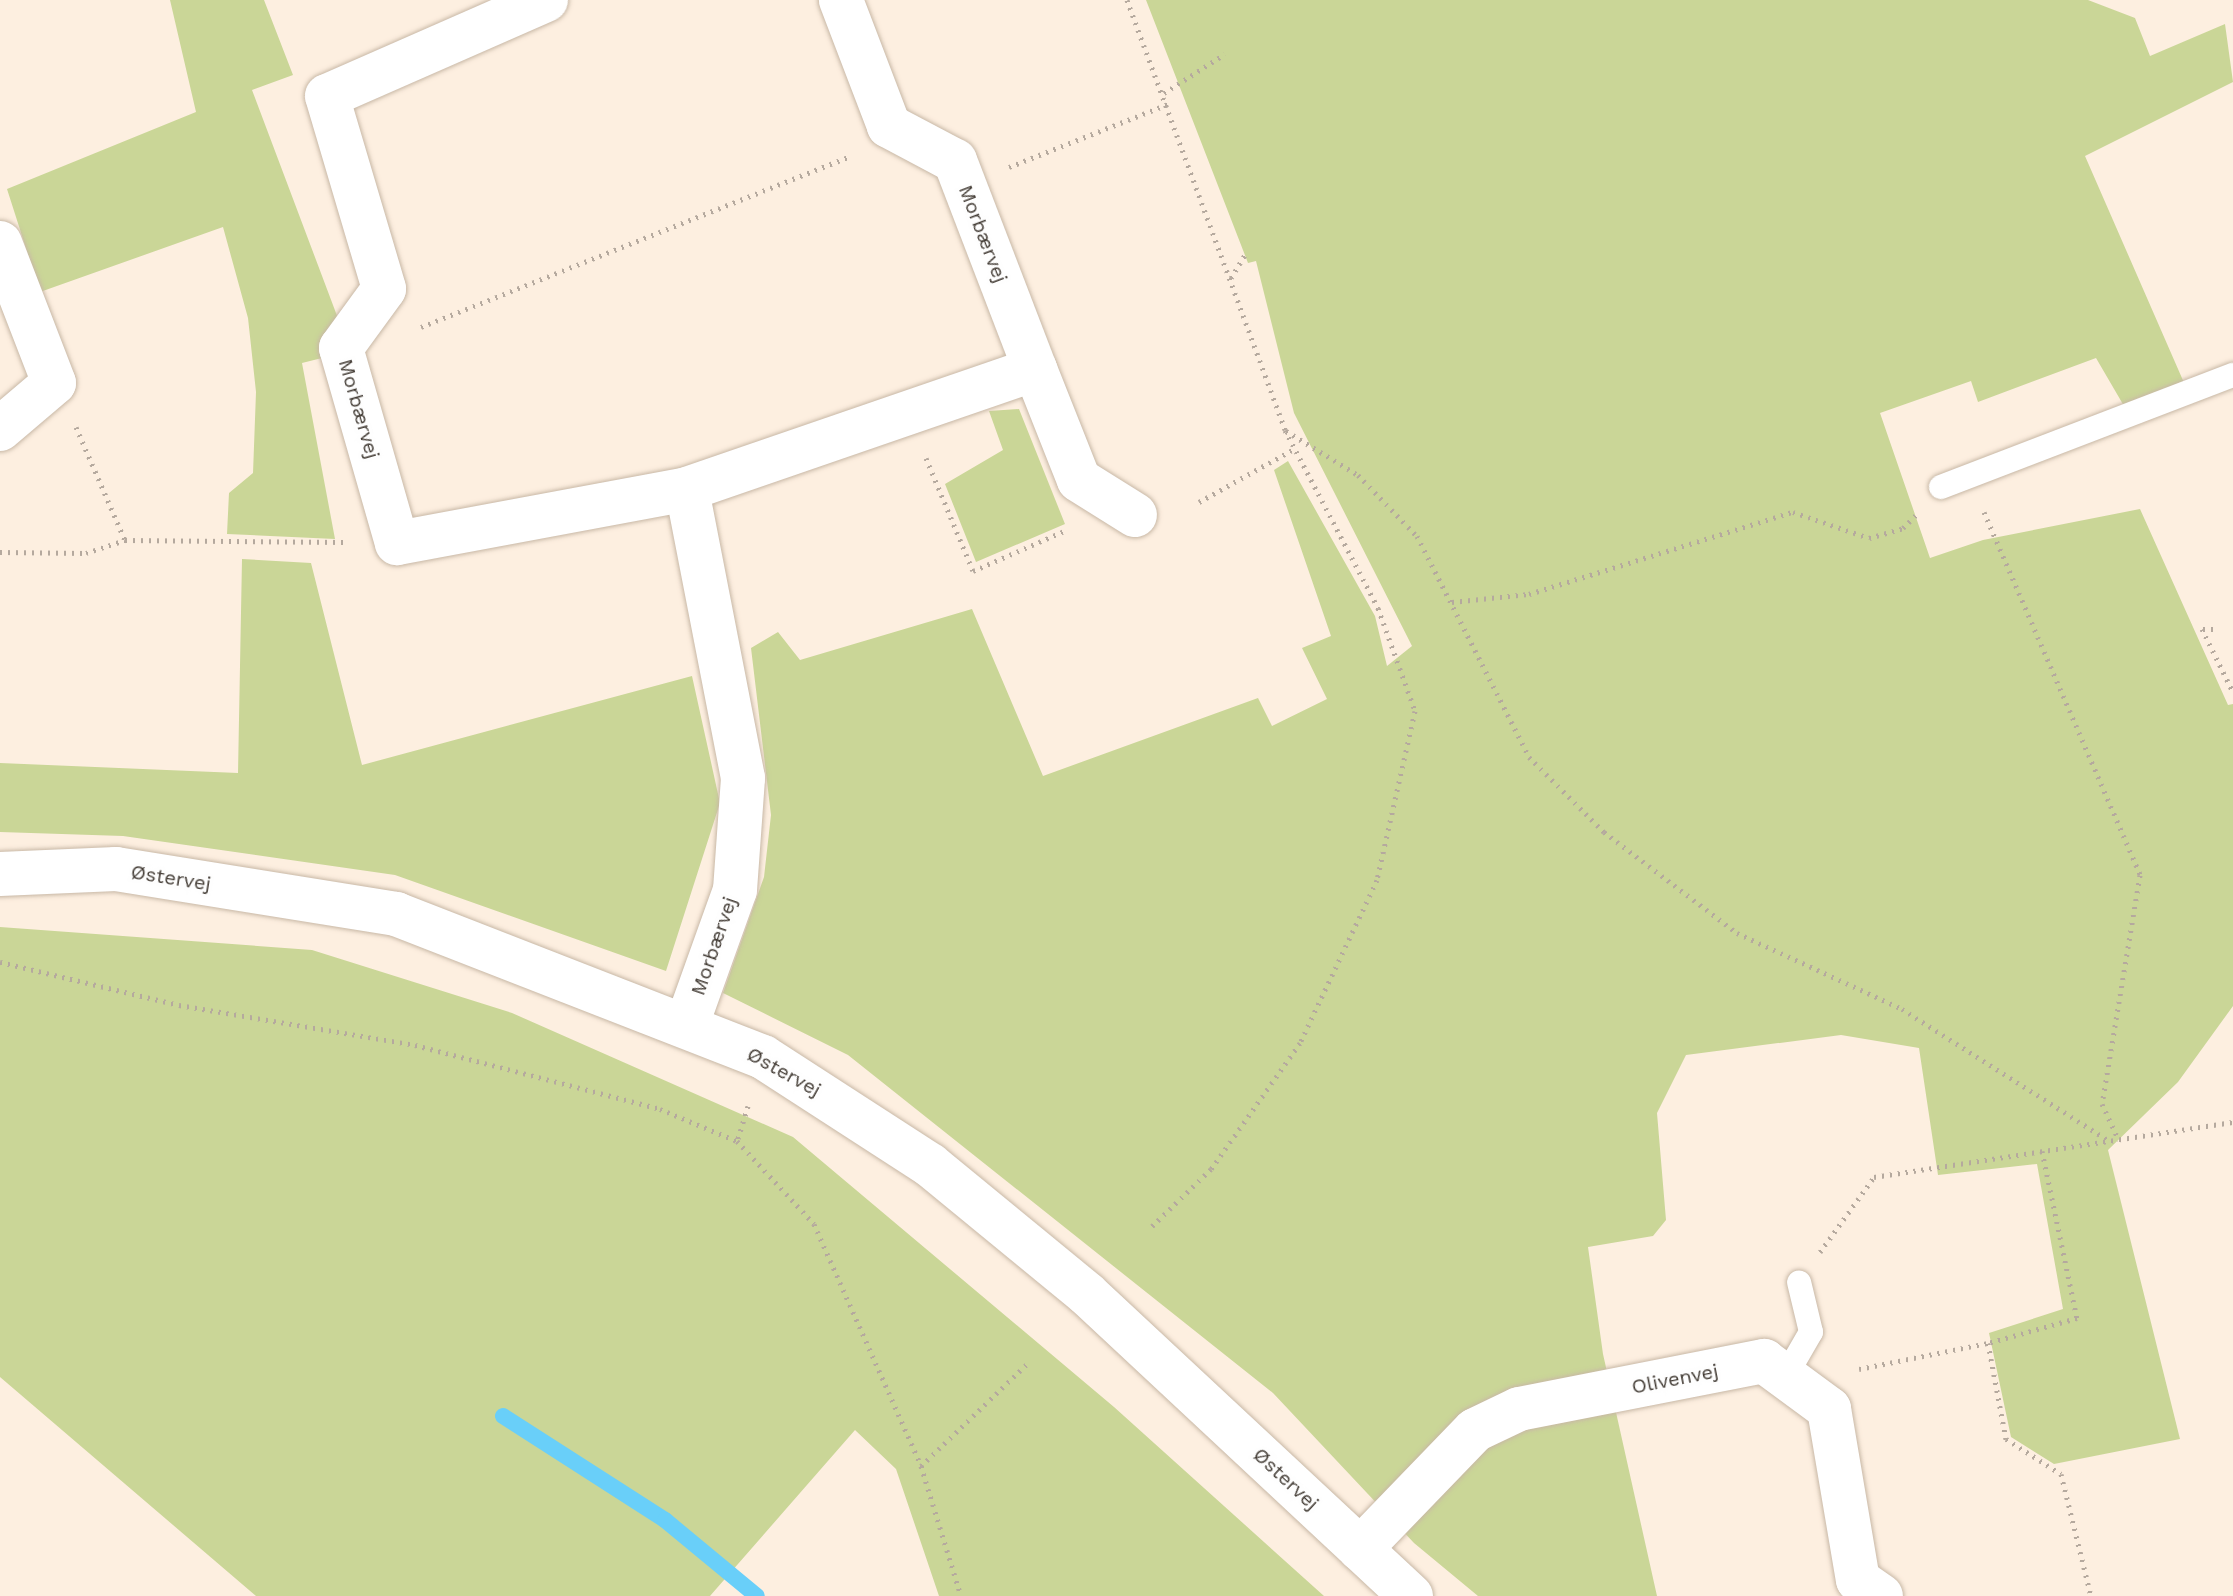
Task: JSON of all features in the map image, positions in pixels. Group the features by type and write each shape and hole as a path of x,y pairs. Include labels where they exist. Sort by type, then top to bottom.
{"street":[{"name":"Morbærvej","path":"397,543 341,348 384,289 327,96 546,0"},
{"path":"841,0 889,126"},
{"name":"Morbærvej","path":"889,126 955,161 1079,480"},
{"path":"0,243 54,383 0,429"},
{"path":"397,543 687,489 1035,369"},
{"path":"1079,480 1135,515"},
{"name":"Morbærvej","path":"687,489 743,778 735,890 687,1024"},
{"name":"Østervej","path":"0,874 116,869 396,914 687,1024 763,1057 930,1165 1075,1284 1411,1596"},
{"name":"Olivenvej","path":"1360,1549 1475,1430 1519,1409 1764,1361 1829,1409"},
{"path":"1829,1409 1858,1580 1881,1596"}],"lane":[{"path":"1941,487 2233,375"},
{"path":"1785,1377 1811,1332 1799,1282"}],"path":[{"path":"1127,0 1164,93 1285,430 1378,608 1415,711 1377,880 1300,1043 1211,1169 1149,1229"},
{"path":"1164,93 1225,54"},
{"path":"964,185 1168,104"},
{"path":"419,328 862,152 889,126"},
{"path":"1230,279 1245,255"},
{"path":"54,383 125,540"},
{"path":"1285,430 1358,475 1417,536 1452,602 1493,694 1529,757 1604,832 1737,933 1902,1009 2109,1141"},
{"path":"1199,502 1294,449"},
{"path":"932,473 973,571 1086,521 1079,480"},
{"path":"1969,476 2140,875 2102,1104 2119,1140"},
{"path":"1452,602 1529,594 1793,512 1869,538 1903,528 1941,487"},
{"path":"0,552 86,553 125,540 397,543"},
{"path":"2213,629 2202,629 2233,692"},
{"path":"0,962 179,1005 415,1045 660,1109 737,1141 814,1224 921,1466 961,1596"},
{"path":"737,1141 763,1057"},
{"path":"1799,1282 1874,1177 2233,1122"},
{"path":"1829,1409 1833,1374 1988,1343 2077,1318 2042,1151"},
{"path":"1988,1343 2006,1439 2061,1474 2091,1596"},
{"path":"921,1466 1028,1363"}],"green space":[{"path":"170,0 264,0 293,75 252,90 339,321 322,358 302,363 335,539 227,534 229,493 253,473 256,392 248,318 223,227 40,292 7,189 196,112"},
{"path":"1146,0 2088,0 2135,18 2150,56 2225,24 2233,82 2085,156 2185,385 2124,406 2096,358 1978,402 1971,381 1880,413 1930,558 1983,540 2140,509 2228,705 2233,704 2233,1006 2178,1082 2108,1150 2180,1439 2054,1464 2011,1437 1989,1333 2063,1309 2037,1164 1938,1175 1919,1048 1841,1035 1686,1055 1657,1113 1666,1220 1653,1236 1588,1247 1603,1354 1657,1596 1478,1596 1414,1543 1273,1393 848,1055 723,993 764,877 771,815 751,648 778,632 800,660 972,609 1043,776 1258,698 1272,726 1327,699 1302,648 1331,636 1274,470 1288,461 1375,616 1387,666 1412,646 1294,413 1256,261 1248,263"},
{"path":"1019,409 1065,524 976,562 945,484 1003,450 989,411"},
{"path":"242,559 311,563 362,765 692,676 720,803 666,971 395,875 123,836 0,832 0,763 238,773"},
{"path":"0,927 312,950 512,1013 793,1137 1114,1407 1324,1596 939,1596 896,1469 855,1430 710,1596 256,1596 0,1377"}],"waterway":[{"path":"503,1416 665,1520 757,1596"}]}
